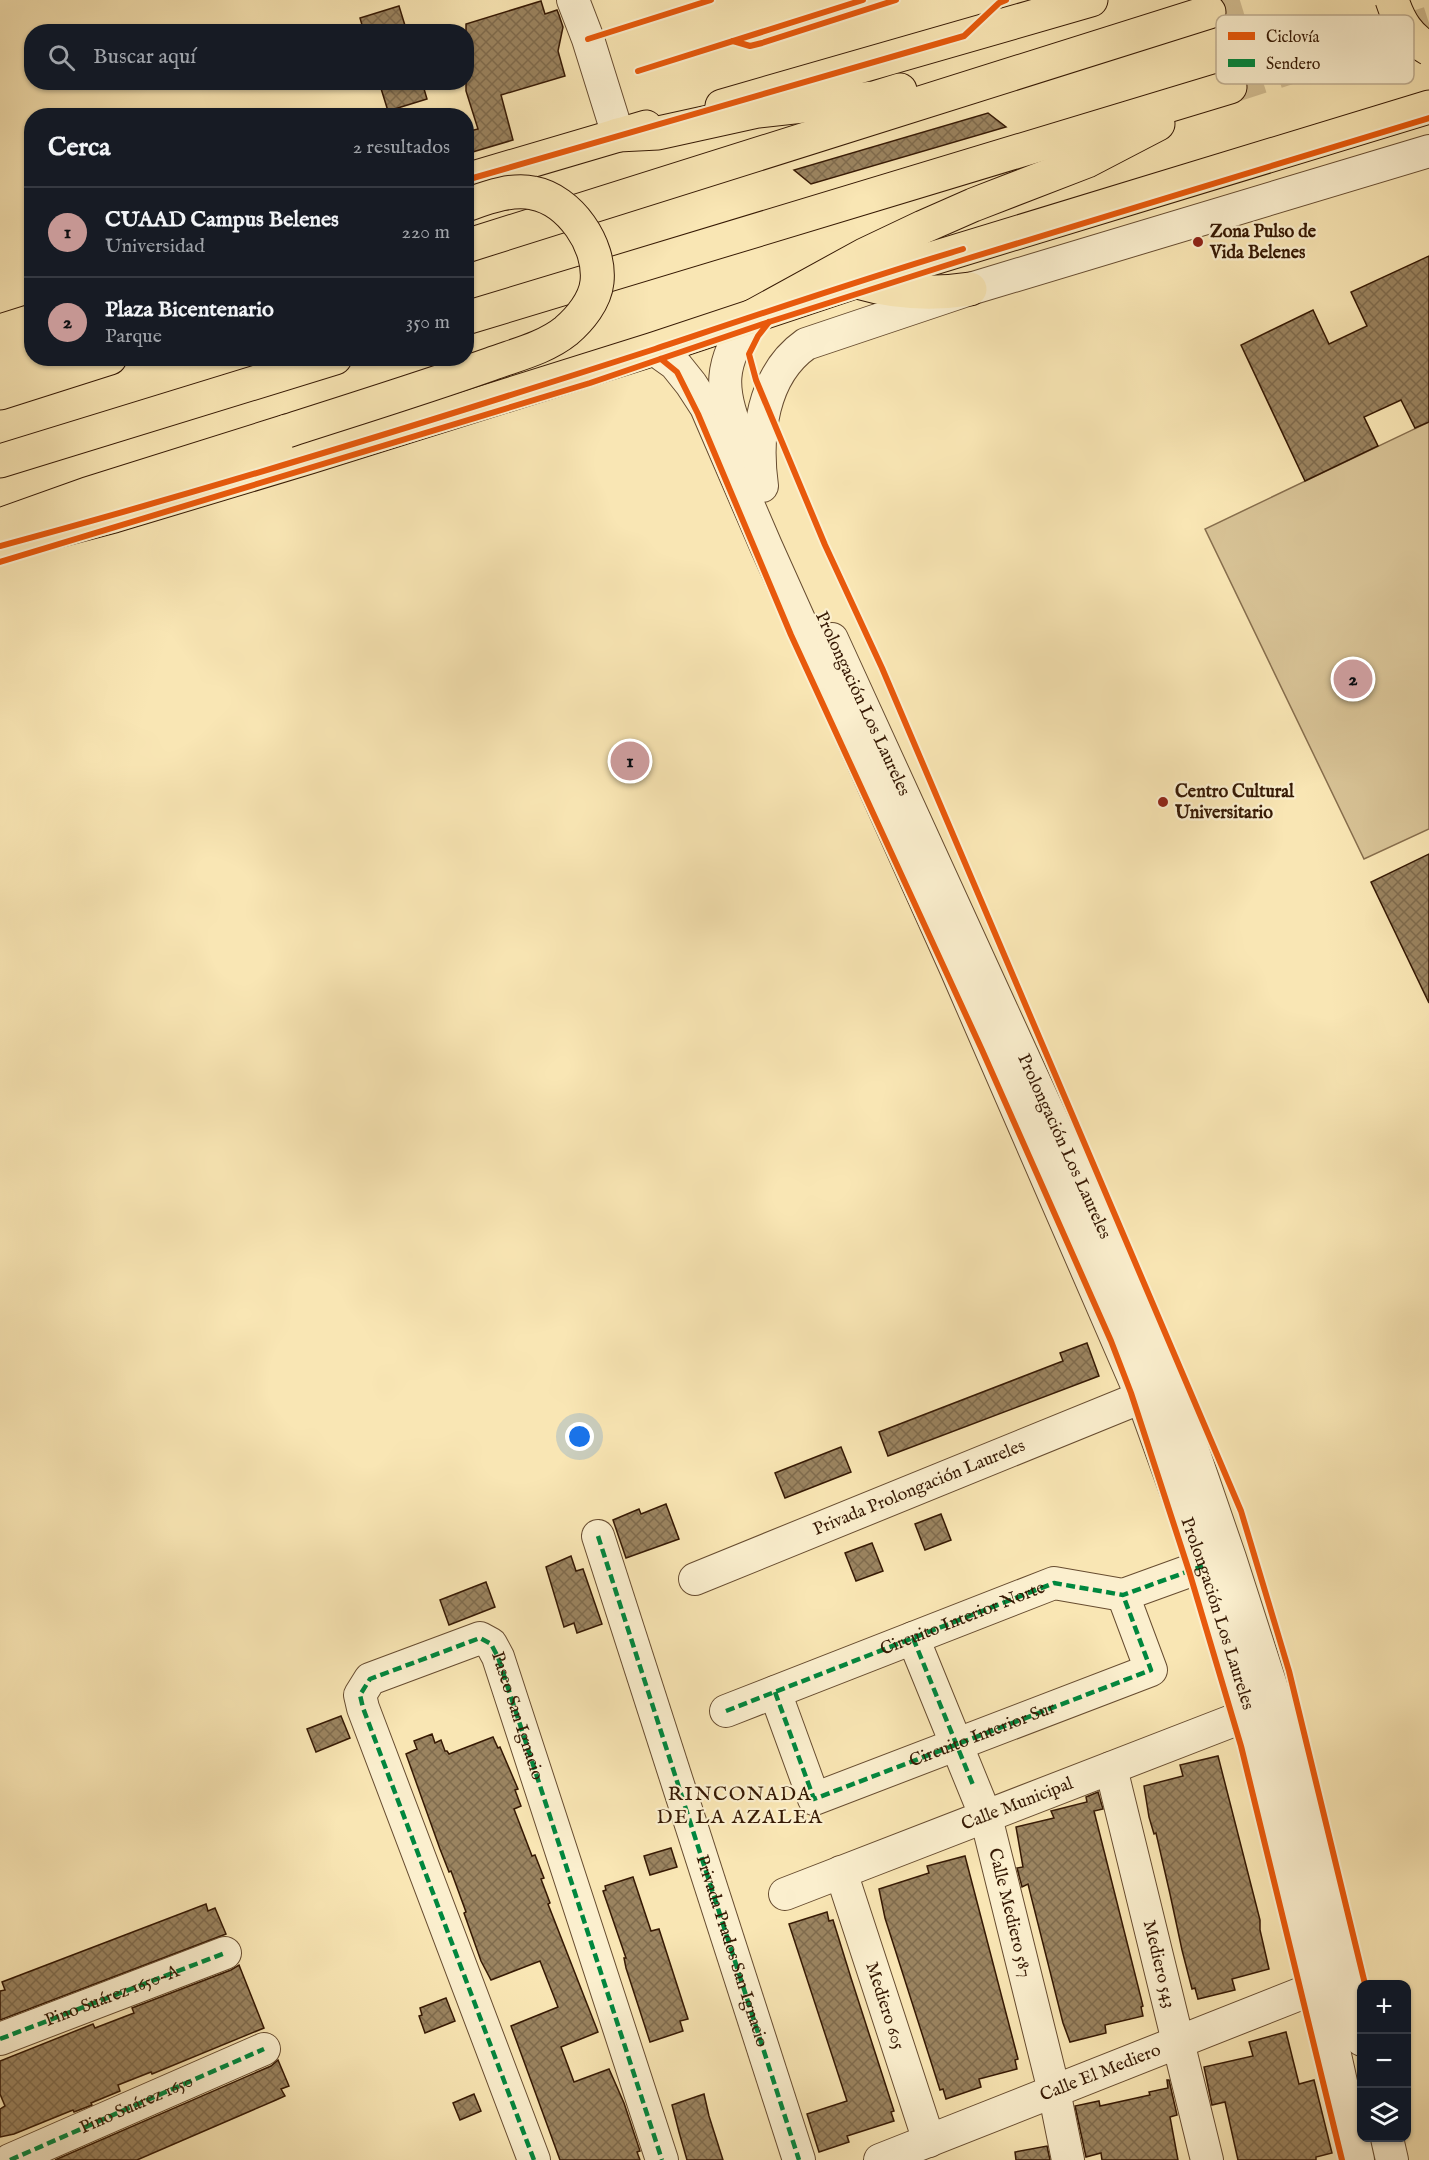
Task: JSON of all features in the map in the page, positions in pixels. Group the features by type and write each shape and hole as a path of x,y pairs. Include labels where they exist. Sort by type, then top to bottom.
{"main road":[{"path":"474,178 1091,0"},
{"path":"1392,0 1398,15"},
{"path":"474,243 1209,12 1127,23 874,98 758,111 658,133 618,135"},
{"path":"1414,39 1429,49"},
{"path":"474,316 1230,87 1087,161 973,205 864,255 751,317"},
{"path":"0,546 114,516 310,457 654,349 855,282 1429,107"},
{"path":"0,525 87,494 460,375 540,345 565,331 581,315 594,293 597,273 587,238 576,219 549,198 532,192 509,194 474,204"},
{"path":"855,282 912,293 970,290"},
{"path":"0,331 24,324"},
{"path":"0,364 24,356"},
{"path":"0,393 85,366"},
{"path":"0,460 309,366"}],"street":[{"path":"573,0 588,39 618,135"},
{"path":"762,486 759,448 764,411 776,378 785,362 806,344 970,290 1429,151"},
{"name":"Prolongación Los Laureles","path":"751,317 731,350 727,364 726,396 729,412 726,431 968,964 1106,1238 1169,1381 1276,1701 1360,2034"},
{"name":"Prolongación Los Laureles","path":"654,349 675,363 726,431 762,486 968,964 1142,1397 1203,1566 1250,1714 1320,1986 1358,2160"},
{"name":"Privada Prolongación Laureles","path":"695,1579 1142,1397 1169,1381"},
{"name":"Privada Prados San Ignacio","path":"598,1536 799,2160"},
{"path":"1123,1595 1203,1566"},
{"name":"Circuito Interior Norte","path":"726,1711 1054,1582 1123,1595"},
{"name":"Circuito Interior Sur","path":"776,1692 814,1799 1151,1670 1123,1595"},
{"name":"Paseo San Ignacio","path":"534,2160 360,1695 370,1679 480,1638 492,1644 498,1657 662,2160"},
{"name":"Calle Mediero 587","path":"913,1638 986,1817 1054,2091 1068,2160"},
{"name":"Calle Municipal","path":"785,1894 1250,1714"},
{"name":"Mediero 543","path":"1111,1768 1207,2160"},
{"name":"Mediero 605","path":"841,1872 929,2140"},
{"name":"Pino Suárez 1650-A","path":"0,2039 225,1953"},
{"name":"Calle El Mediero","path":"880,2160 1320,1986"},
{"name":"Pino Suárez 1650","path":"10,2160 264,2049"},
{"path":"1388,2142 1392,2160"}],"shaded area":[{"path":"1429,422 1429,829 1364,859 1205,529"}],"building":[{"path":"541,1 545,14 557,10 563,27 558,51 565,76 501,95 513,140 474,152 474,130 478,129 474,108 471,108 466,90 474,90 474,24 466,24"},
{"path":"399,6 405,24 362,24 360,18"},
{"path":"381,90 424,90 427,99 398,108 387,108"},
{"path":"988,113 1006,127 811,184 794,170"},
{"path":"1429,256 1429,422 1415,428 1401,400 1364,417 1378,446 1305,481 1241,345 1313,310 1329,344 1367,326 1351,292"},
{"path":"1429,854 1429,1003 1371,882"},
{"path":"1087,1343 1099,1376 888,1456 879,1432 1063,1361 1060,1353"},
{"path":"841,1447 851,1472 785,1498 775,1473"},
{"path":"666,1504 679,1539 626,1558 613,1520 639,1509 641,1514"},
{"path":"941,1514 951,1540 925,1550 915,1524"},
{"path":"872,1543 883,1571 856,1581 845,1553"},
{"path":"571,1556 576,1571 583,1569 602,1624 577,1633 574,1623 564,1627 546,1567"},
{"path":"486,1582 495,1607 449,1625 440,1600"},
{"path":"341,1716 350,1738 316,1752 307,1729"},
{"path":"432,1734 435,1743 441,1740 445,1751 449,1754 493,1737 498,1748 500,1747 518,1789 515,1790 521,1806 514,1809 532,1856 535,1855 544,1878 541,1879 550,1903 548,1904 598,2032 561,2047 574,2082 609,2069 624,2103 640,2151 637,2152 640,2160 560,2160 511,2026 558,2007 540,1961 491,1980 481,1961 464,1913 466,1912 440,1849 406,1754 417,1749 414,1741"},
{"path":"1218,1756 1260,1920 1260,1930 1269,1969 1232,1979 1235,1990 1198,1999 1195,1988 1192,1989 1182,1950 1156,1833 1154,1834 1149,1817 1144,1786 1183,1776 1180,1765"},
{"path":"1098,1792 1103,1809 1094,1811 1143,2006 1141,2007 1143,2016 1105,2025 1106,2033 1070,2042 1063,2023 1028,1884 1022,1887 1017,1868 1023,1867 1016,1827 1054,1818 1051,1811 1087,1802 1086,1797"},
{"path":"671,1848 677,1867 650,1875 644,1856"},
{"path":"965,1856 1018,2059 1015,2060 1017,2069 979,2079 981,2087 946,2099 943,2089 940,2090 885,1918 879,1889 929,1873 927,1866"},
{"path":"633,1877 651,1931 659,1929 688,2019 680,2021 683,2031 650,2042 626,1968 624,1958 626,1958 603,1891 606,1890 605,1886"},
{"path":"206,1904 208,1911 215,1908 226,1934 0,2020 0,1991 5,1990 2,1982"},
{"path":"827,1912 829,1921 833,1920 894,2111 891,2112 894,2121 847,2136 849,2142 819,2152 807,2114 847,2101 789,1924"},
{"path":"239,1965 264,2028 152,2074 151,2072 118,2085 120,2091 91,2103 92,2105 0,2137 0,2109 5,2106 0,2094 0,2061 93,2024 95,2028 134,2013 132,2008"},
{"path":"446,1998 455,2021 425,2033 419,2016 422,2015 420,2008"},
{"path":"1286,2032 1299,2084 1314,2080 1332,2153 1316,2157 1316,2160 1238,2160 1225,2102 1212,2105 1204,2067 1253,2056 1249,2042"},
{"path":"278,2060 289,2086 281,2089 285,2096 137,2160 55,2160 271,2066"},
{"path":"1167,2080 1169,2080 1177,2115 1170,2117 1178,2160 1102,2160 1101,2153 1086,2157 1075,2106 1099,2101 1100,2106 1150,2095 1149,2092 1168,2088"},
{"path":"474,2094 481,2111 460,2120 453,2103"},
{"path":"704,2094 723,2160 687,2160 672,2105"},
{"path":"1047,2146 1050,2160 1016,2160 1015,2152"}],"tunnel":[{"path":"1209,12 1248,0"},
{"path":"1414,28 1429,23"},
{"path":"1230,87 1239,84"}],"marked path":[{"path":"598,1536 799,2160"},
{"path":"726,1711 1054,1583 1123,1595 1203,1566"},
{"path":"775,1692 814,1799 1151,1670 1123,1595"},
{"path":"534,2160 360,1695 370,1679 480,1638 491,1644 498,1657 662,2160"},
{"path":"913,1638 973,1785"},
{"path":"0,2039 225,1953"},
{"path":"10,2160 264,2049"}],"cycle path":[{"path":"588,39 711,0"},
{"path":"638,71 863,0"},
{"path":"733,41 750,46 762,43 896,0"},
{"path":"474,178 964,36 999,3 1006,0"},
{"path":"0,562 590,383 769,322 963,260 1429,118"},
{"path":"0,546 165,500 410,427 963,249"},
{"path":"769,322 758,336 749,354 756,380 825,545 882,668 1241,1511 1289,1671 1364,1980"},
{"path":"661,359 677,372 698,414 791,635 982,1050 1111,1341 1131,1393 1189,1571 1241,1746 1342,2160"}],"place":[{"name":"Zona Pulso de Vida Belenes","path":"1198,242"},
{"name":"Plaza Bicentenario","path":"1353,679"},
{"name":"CUAAD Campus Belenes","path":"630,761"},
{"name":"Centro Cultural Universitario","path":"1163,802"}],"district":[{"name":"RINCONADA DE LA AZALEA","path":"740,1806"}]}
